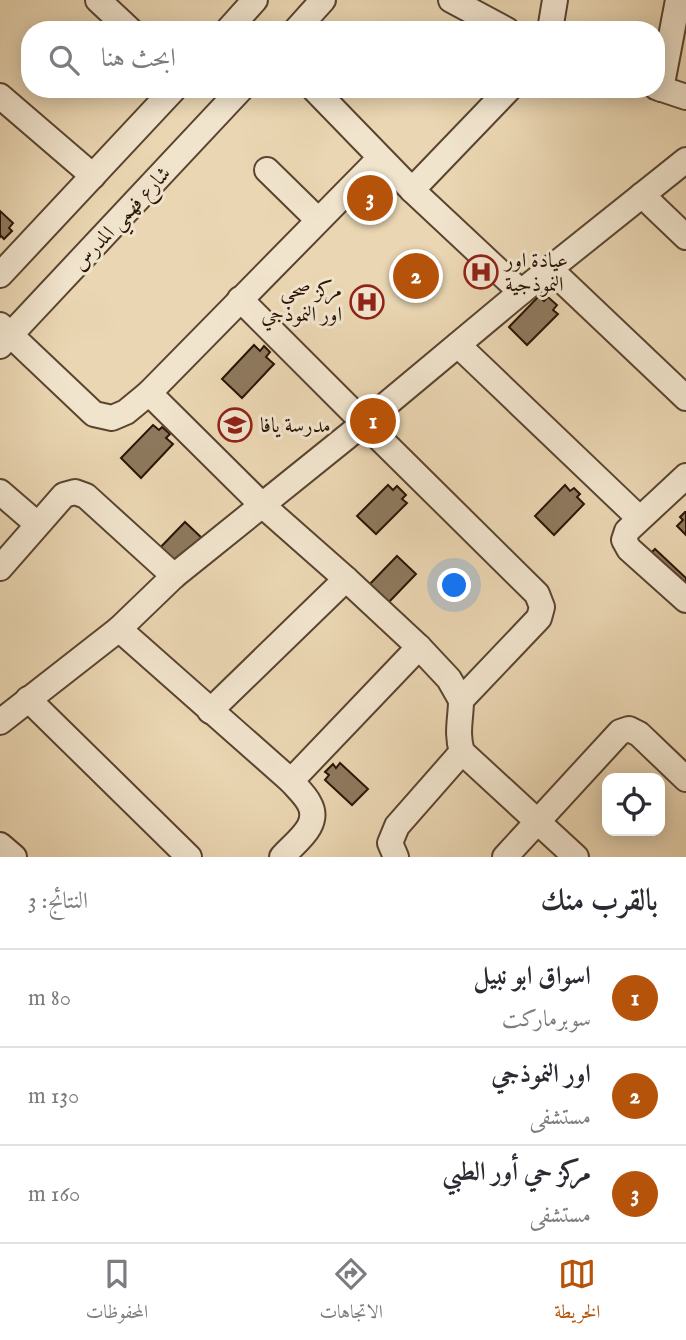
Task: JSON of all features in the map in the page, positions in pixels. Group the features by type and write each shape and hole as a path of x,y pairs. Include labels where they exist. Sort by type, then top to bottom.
{"street":[{"path":"98,0 120,21"},
{"path":"236,21 255,0"},
{"path":"304,21 323,0"},
{"path":"451,0 490,21"},
{"path":"552,21 555,0"},
{"path":"665,60 678,0"},
{"path":"665,90 686,97"},
{"path":"0,96 93,176"},
{"path":"0,275 166,98"},
{"name":"شارع فهمي المدرس","path":"4,335 232,98"},
{"path":"322,98 379,159 521,292"},
{"path":"412,190 500,98"},
{"path":"4,335 94,414 112,418 126,412 149,393 379,159"},
{"path":"0,722 118,629 174,576 261,504 686,160"},
{"path":"267,170 318,220"},
{"path":"642,195 686,237"},
{"path":"550,270 686,398"},
{"path":"240,299 537,594 542,607 539,618 461,701"},
{"path":"458,345 639,518"},
{"path":"149,393 261,504 346,579 449,679 461,701 458,733 462,752 576,857"},
{"path":"686,476 639,518 627,531 624,540 629,549 686,600"},
{"path":"0,492 37,524"},
{"path":"0,568 64,495 75,492 86,496 174,576"},
{"path":"210,711 346,579"},
{"path":"118,629 291,781 310,804 313,817 310,827 282,857"},
{"path":"291,781 419,647"},
{"path":"27,699 189,857"},
{"path":"505,857 620,732 629,729 639,734 686,779"},
{"path":"396,857 390,843 397,826 462,752"},
{"path":"0,845 14,857"}],"building":[{"path":"0,211 13,223 9,228 12,231 4,239 0,237"},
{"path":"539,296 544,301 548,297 557,305 553,310 558,314 527,345 509,327"},
{"path":"254,345 260,351 264,346 270,352 266,357 274,364 242,398 222,379"},
{"path":"153,425 159,430 162,427 170,434 166,438 173,444 141,478 121,458"},
{"path":"388,485 393,490 397,486 406,495 402,499 407,503 376,534 357,516"},
{"path":"565,485 570,491 574,488 580,494 577,497 584,504 554,535 535,516"},
{"path":"685,512 686,535 677,526 683,520 680,517"},
{"path":"185,522 205,541 168,569 153,555"},
{"path":"655,549 686,578 686,582 669,599 650,554"},
{"path":"397,556 416,574 386,605 367,587"},
{"path":"340,763 368,789 352,805 325,780 329,775 325,772 333,764 336,768"}],"place":[{"name":"مركز حي أور الطبي","path":"370,198"},
{"name":"عيادة اور النموذجية","path":"481,272"},
{"name":"اور النموذجي","path":"416,276"},
{"name":"مركز صحي اور النموذجي","path":"367,302"},
{"name":"اسواق ابو نبيل","path":"373,421"},
{"name":"مدرسة يافا","path":"235,425"}]}
